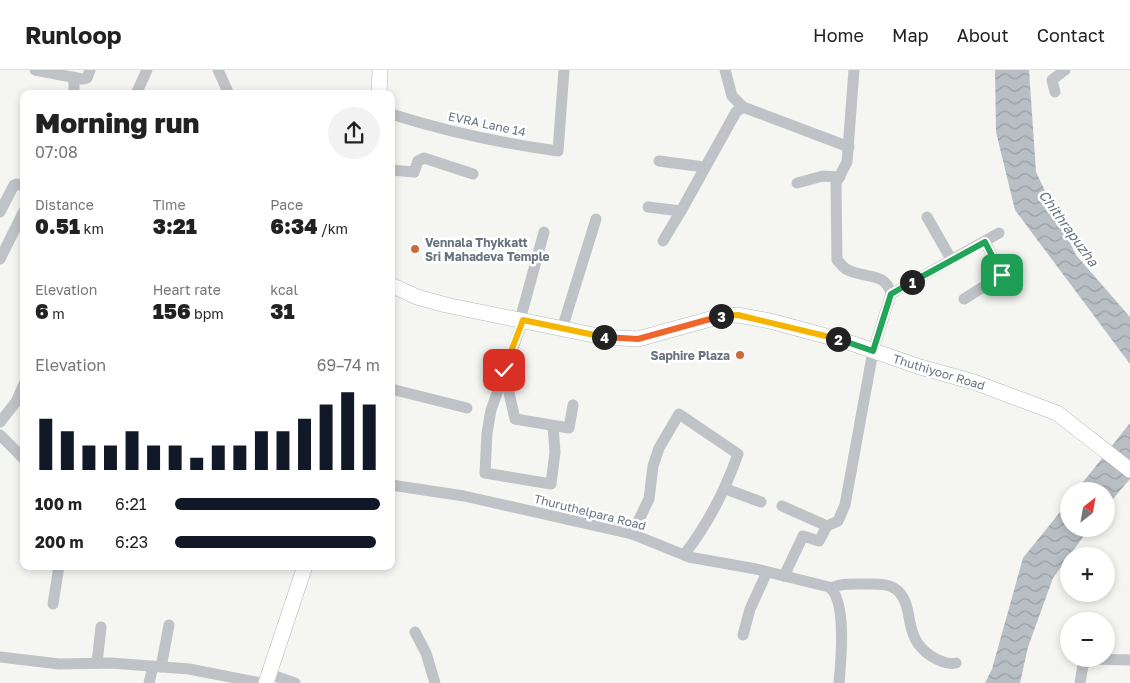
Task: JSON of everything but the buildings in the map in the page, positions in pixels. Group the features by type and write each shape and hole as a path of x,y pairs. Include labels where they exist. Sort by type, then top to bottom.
{"main road":[{"path":"379,90 380,70"},
{"name":"Thuthiyoor Road","path":"395,287 417,297 446,305 603,337 638,339 721,316 738,315 839,339 920,367 974,382 1058,414 1130,470"},
{"path":"266,680 304,570"}],"street":[{"path":"34,70 87,78 90,70"},
{"path":"138,90 147,70"},
{"path":"218,70 227,90"},
{"name":"EVRA Lane 14","path":"395,115 499,143 558,151 564,70"},
{"path":"724,70 732,96 742,107 849,147"},
{"path":"784,576 803,536 819,541 827,526 838,521 846,505 873,351 891,294 889,286 883,280 846,269 837,260 836,184 847,162 854,70"},
{"path":"1055,92 1052,80 1064,70"},
{"path":"74,77 74,90"},
{"path":"663,241 736,112 742,107"},
{"path":"395,170 414,172 420,158 424,158 473,174"},
{"path":"660,162 704,167"},
{"path":"797,183 823,176 840,177"},
{"path":"0,212 14,185 20,185"},
{"path":"648,207 681,211"},
{"path":"927,217 952,259"},
{"path":"0,259 20,219"},
{"path":"562,329 596,220"},
{"path":"544,232 521,320 495,398 487,433 485,473 551,484 555,452 553,426"},
{"path":"891,294 999,233"},
{"path":"964,299 1002,275 985,242"},
{"path":"504,370 515,419 569,428 573,405"},
{"path":"395,390 467,408"},
{"path":"0,422 16,402 20,393"},
{"path":"495,398 511,398"},
{"path":"632,534 649,498 653,466 659,448 679,414 738,454 726,489 704,530 684,555"},
{"path":"0,434 20,455"},
{"name":"Thuruthelpara Road","path":"395,486 464,496 632,534 684,555 768,572 831,588"},
{"path":"726,489 761,502"},
{"path":"782,506 827,526"},
{"path":"53,604 58,570"},
{"path":"743,635 750,609 768,572"},
{"path":"839,683 840,621 836,596 831,588 848,584 881,584 899,592 903,599 914,638 922,650 949,665 956,663"},
{"path":"149,683 157,667 169,625"},
{"path":"97,663 101,627"},
{"path":"415,632 426,653 435,683"},
{"path":"0,657 60,664 97,663 189,669 295,683"},
{"path":"1080,683 1083,665 1091,659 1130,660"}],"water":[{"path":"995,70 1029,70 1036,172 1076,255 1130,317 1130,364 1015,210 996,132"},
{"path":"1130,423 1130,479 1115,496 1115,482 1083,482"},
{"path":"1060,512 1060,538 1082,538 1076,547 1060,547 1060,568 1053,578 1028,647 1020,683 985,683 992,669 1023,558"}],"place":[{"name":"Vennala Thykkatt Sri Mahadeva Temple","path":"415,249"},
{"name":"Saphire Plaza","path":"740,355"}],"route":[{"path":"504,370 523,320 603,337 638,339 721,316 738,315 809,331 873,351 891,294 985,242 1002,275"}],"water label":[{"name":"Chithrapuzha","path":"1069,228"}]}
